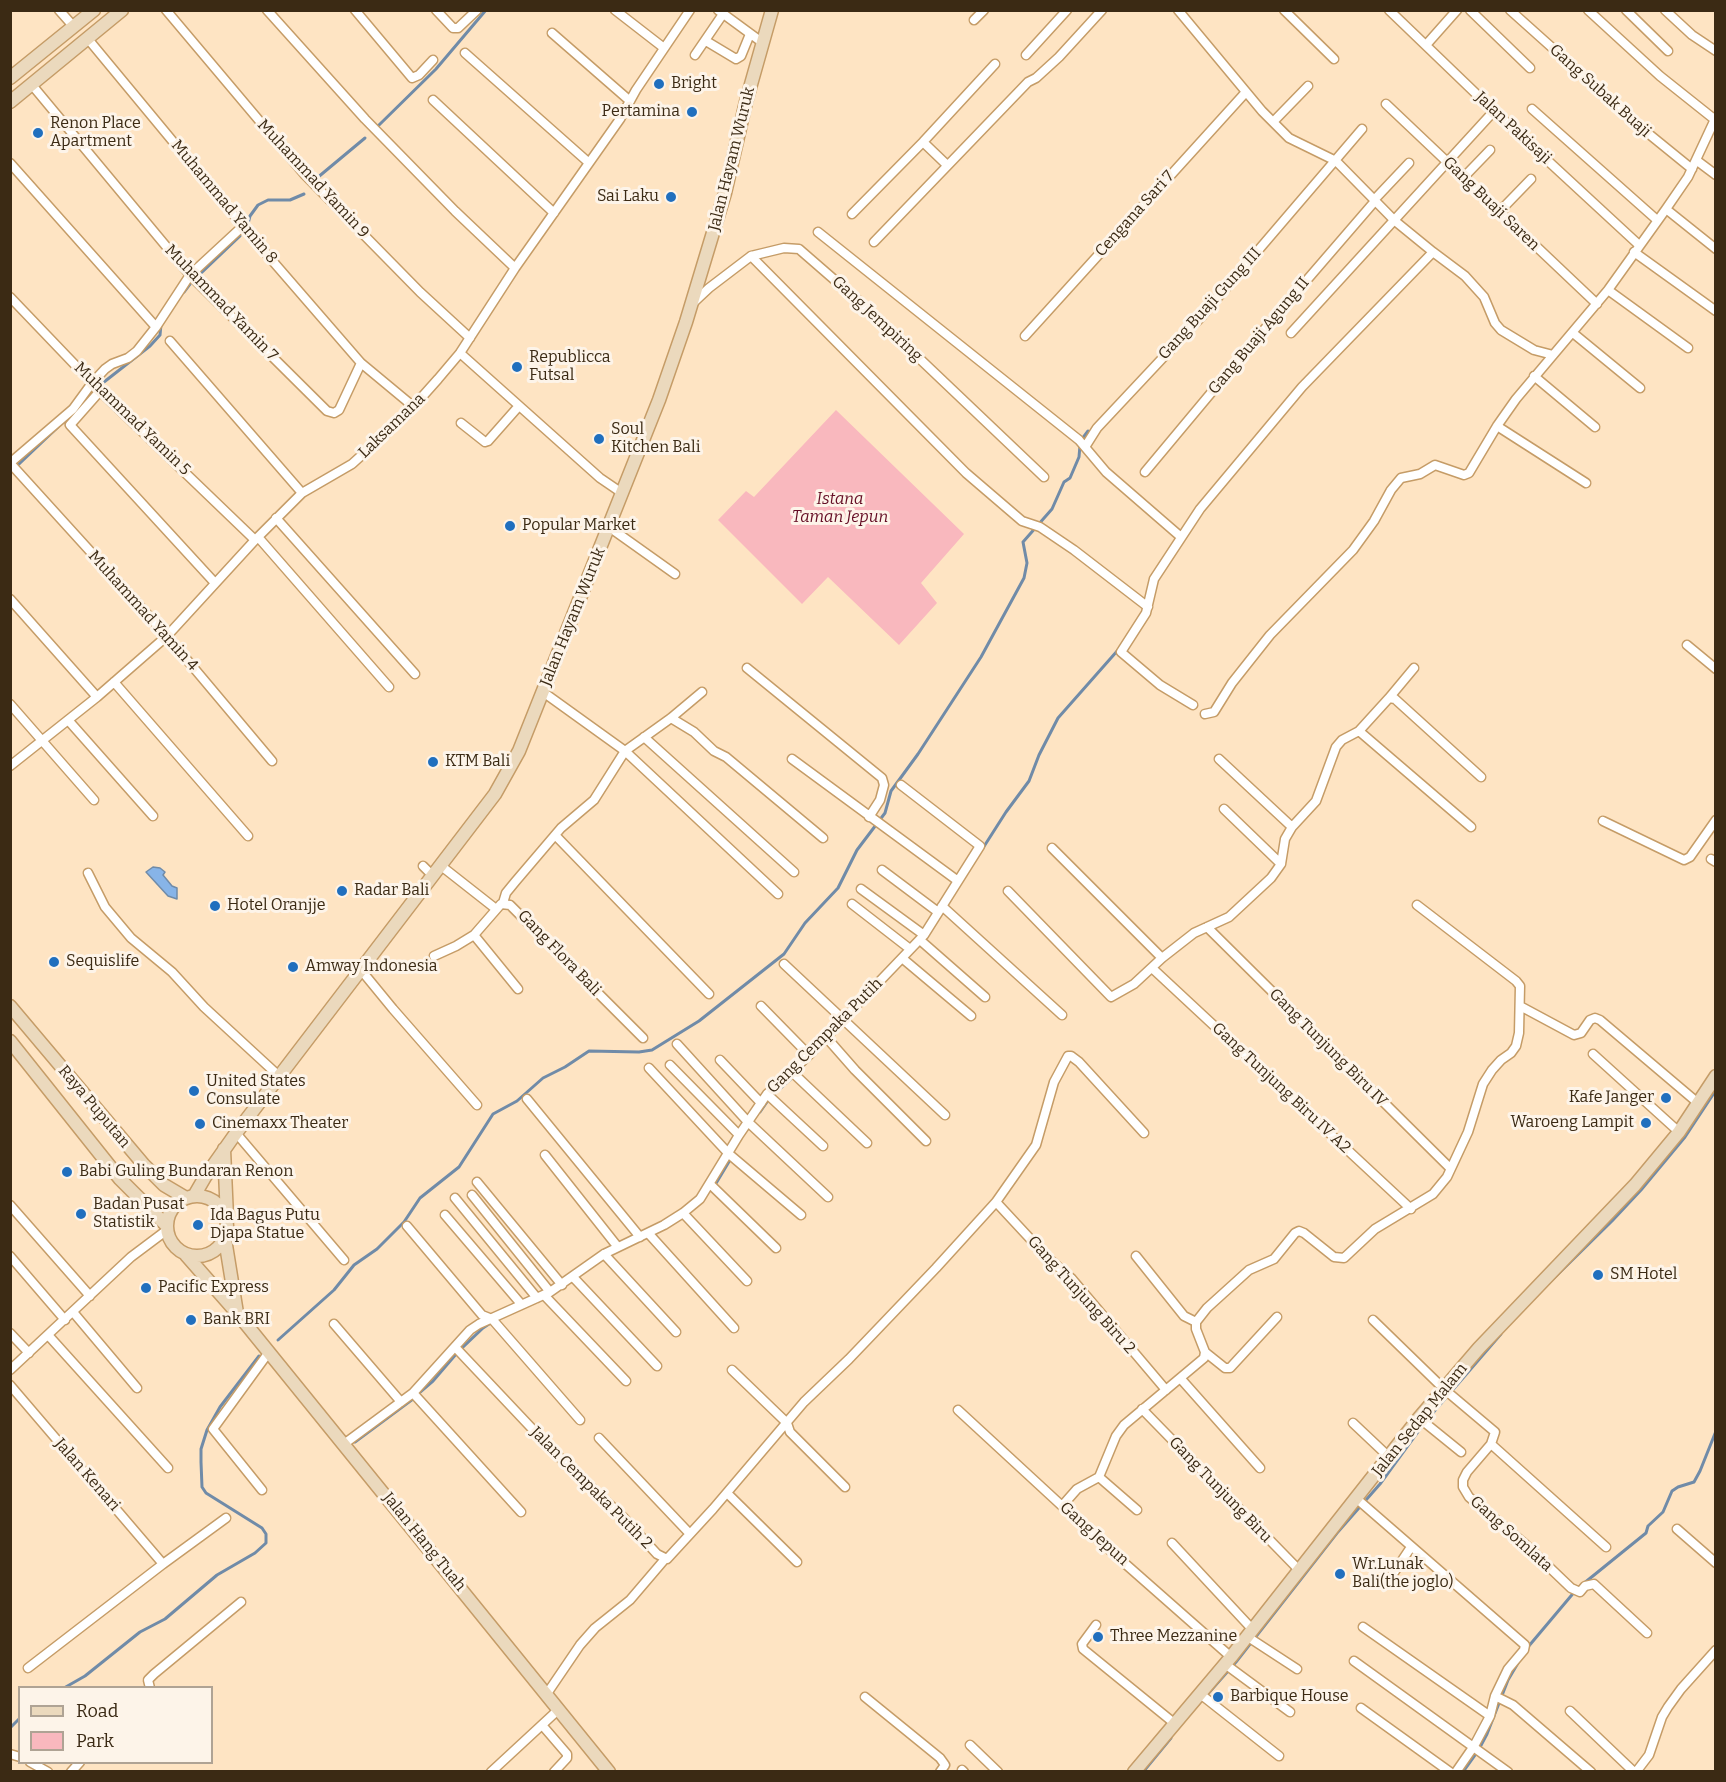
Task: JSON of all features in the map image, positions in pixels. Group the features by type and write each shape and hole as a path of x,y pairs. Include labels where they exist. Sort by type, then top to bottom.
{"main road":[{"path":"10,102 122,10"},
{"name":"Jalan Hayam Wuruk","path":"190,1197 361,970 432,869 495,794 519,751 659,400 692,304 725,193 746,102 772,10"},
{"path":"10,78 90,14"},
{"path":"90,14 93,35"},
{"name":"Raya Puputan","path":"10,1006 144,1165 164,1185 190,1197"},
{"name":"Raya Puputan","path":"11,1044 120,1179 168,1231"},
{"name":"Jalan Sedap Malam","path":"1134,1772 1174,1723 1204,1697 1299,1570 1361,1502 1389,1457 1424,1422 1511,1312 1614,1209 1679,1132 1716,1076"},
{"path":"224,1149 227,1218 225,1239 213,1253 204,1256 186,1255 175,1247 168,1231 170,1213 174,1206 190,1197 211,1199 224,1211 227,1218"},
{"path":"225,1239 232,1270 237,1313"},
{"name":"Jalan Hang Tuah","path":"186,1255 269,1352 609,1772"}],"street":[{"path":"59,10 74,27"},
{"name":"Muhammad Yamin 9","path":"166,10 234,94 306,176 420,292 470,338"},
{"path":"267,10 365,119 455,211 515,268"},
{"path":"354,10 412,78 419,75 433,60"},
{"path":"436,10 453,28 458,28 477,10"},
{"path":"615,10 664,48"},
{"name":"Laksamana","path":"10,766 97,697 166,636 302,493 352,464 414,407 460,353 515,268 620,119 690,10"},
{"path":"974,20 984,10"},
{"path":"1026,55 1067,10"},
{"path":"874,242 1028,82 1036,78 1059,57 1102,10"},
{"path":"1178,10 1246,92 1293,142 1336,161 1395,221 1461,272 1484,297 1501,330 1534,350 1553,355"},
{"path":"1284,10 1334,59"},
{"name":"Jalan Pakisaji","path":"1389,10 1636,248 1716,311"},
{"path":"1426,45 1457,10"},
{"path":"1470,10 1530,68"},
{"name":"Gang Subak Buaji","path":"1510,10 1692,170"},
{"path":"1205,714 1214,712 1232,682 1270,635 1353,550 1401,478 1420,474 1435,465 1467,474 1497,426 1534,376 1608,290 1692,170 1715,118 1660,76 1588,10"},
{"path":"1626,10 1668,51"},
{"path":"1665,10 1692,35 1716,51"},
{"path":"695,56 706,41 720,12 763,43"},
{"path":"552,33 630,101"},
{"path":"706,41 736,59 741,56 750,34"},
{"name":"Muhammad Yamin 8","path":"93,35 243,226 361,363 414,407"},
{"path":"465,53 588,162"},
{"path":"852,214 995,64"},
{"name":"Muhammad Yamin 7","path":"32,85 190,275 327,411 334,413 339,410 361,363"},
{"path":"1273,122 1308,86"},
{"name":"Cengana Sari 7","path":"1025,336 1246,92"},
{"path":"433,100 554,213"},
{"name":"Gang Buaji Saren","path":"1386,104 1597,304"},
{"path":"1533,109 1657,220"},
{"path":"1291,333 1494,111"},
{"name":"Gang Buaji Gung III","path":"1082,444 1202,316 1362,129"},
{"path":"923,142 947,165"},
{"path":"1463,178 1490,150"},
{"path":"1696,160 1716,175"},
{"path":"10,163 156,327"},
{"name":"Gang Buaji Agung II","path":"1145,472 1374,200 1409,163"},
{"path":"1499,212 1531,179"},
{"path":"1666,209 1716,249"},
{"path":"10,463 73,408 92,383 112,364 128,358 137,351 156,327 190,275 243,226"},
{"path":"818,232 1082,444 1106,472 1181,537"},
{"name":"Gang Jempiring","path":"692,304 751,256 784,248 799,249 860,302 1044,477"},
{"path":"1193,705 1161,685 1121,651 1149,607 1154,579 1200,509 1302,387 1433,252"},
{"path":"751,256 966,473 1022,521 1037,526 1074,550 1149,607"},
{"path":"1608,290 1688,348"},
{"name":"Muhammad Yamin 5","path":"10,297 100,392 257,538 389,687"},
{"path":"1573,333 1640,388"},
{"path":"170,341 302,493"},
{"path":"460,353 518,407 605,482 622,493"},
{"path":"1534,376 1595,427"},
{"path":"100,392 70,425 215,583"},
{"path":"461,423 485,442 518,407"},
{"path":"1497,426 1586,483"},
{"name":"Muhammad Yamin 4","path":"10,463 166,636 272,761"},
{"path":"276,518 415,674"},
{"path":"609,527 675,574"},
{"path":"10,599 97,697"},
{"path":"1687,645 1716,669"},
{"path":"747,668 882,778 884,785 880,800 871,819"},
{"path":"1008,891 1111,997 1134,984 1194,933 1221,922 1239,909 1246,899 1271,878 1281,864 1285,839 1292,827 1316,801 1336,747 1350,734 1359,731 1414,668"},
{"path":"114,682 248,836"},
{"path":"543,692 625,751 778,894"},
{"path":"434,956 456,946 474,934 499,906 514,882 555,835 594,800 625,751 702,692"},
{"path":"1389,698 1395,699 1481,777"},
{"path":"10,704 94,800"},
{"path":"671,718 694,732 714,751 726,757 823,838"},
{"path":"68,720 153,816"},
{"path":"1359,731 1470,827"},
{"path":"644,737 794,872"},
{"path":"792,759 958,881"},
{"path":"1220,759 1292,827"},
{"name":"Gang Cempaka Putih","path":"344,1444 413,1393 470,1330 562,1285 604,1254 617,1246 644,1236 683,1213 700,1199 767,1094 809,1055 922,937 980,846 901,785"},
{"path":"1224,809 1281,864"},
{"path":"1603,821 1684,860 1690,857 1716,820"},
{"path":"555,835 709,994"},
{"path":"1052,849 1162,958"},
{"name":"Gang Flora Bali","path":"432,869 499,906 513,907 643,1038"},
{"path":"882,870 940,909 1062,1015"},
{"path":"88,873 105,907 131,938 172,972 204,1007 280,1077"},
{"path":"861,889 922,937 985,997"},
{"path":"852,904 910,949"},
{"path":"1277,1317 1230,1368 1225,1368 1205,1352 1196,1329 1196,1322 1207,1308 1249,1270 1274,1259 1295,1233 1304,1233 1337,1258 1344,1258 1375,1229 1433,1194 1442,1185 1468,1132 1484,1084 1492,1070 1516,1046 1519,1033 1519,983 1417,905"},
{"name":"Gang Tunjung Biru IV","path":"1207,927 1450,1168"},
{"path":"474,934 518,989"},
{"path":"902,958 971,1016"},
{"path":"784,964 945,1115"},
{"name":"Gang Tunjung Biru IV A2","path":"1152,968 1410,1209"},
{"path":"361,970 477,1105"},
{"path":"761,1006 809,1055"},
{"path":"1520,1006 1574,1035 1581,1033 1590,1020 1595,1018 1600,1020 1698,1103"},
{"path":"826,1037 855,1070 926,1141"},
{"path":"676,1044 748,1122 828,1197"},
{"path":"1593,1054 1679,1132"},
{"name":"Jalan Cempaka Putih 2","path":"455,1347 551,1448 623,1517 657,1554 665,1559 727,1493 804,1402 849,1359 996,1202 1036,1144 1042,1130 1054,1082 1068,1056 1079,1062 1144,1133"},
{"path":"720,1060 761,1103"},
{"path":"670,1065 739,1135"},
{"path":"649,1068 729,1154 801,1215"},
{"path":"792,1072 867,1143"},
{"path":"767,1094 823,1146"},
{"path":"526,1099 644,1236 734,1328"},
{"path":"236,1133 344,1260"},
{"path":"545,1155 617,1246"},
{"path":"477,1182 562,1285"},
{"path":"711,1185 776,1248"},
{"path":"472,1195 544,1295"},
{"path":"455,1198 626,1382"},
{"name":"Gang Tunjung Biru 2","path":"996,1202 1048,1258 1072,1280 1166,1390"},
{"path":"10,1205 90,1296"},
{"path":"683,1213 747,1281"},
{"path":"445,1215 521,1305"},
{"path":"407,1226 482,1315 492,1319 580,1420"},
{"path":"10,1370 151,1241 168,1231"},
{"path":"604,1254 676,1332"},
{"path":"10,1256 65,1320"},
{"path":"1136,1256 1184,1316 1196,1322"},
{"path":"573,1277 657,1366"},
{"path":"73,1312 137,1388"},
{"path":"1373,1320 1448,1392 1495,1432 1491,1444 1606,1547"},
{"path":"334,1324 401,1402"},
{"path":"10,1333 28,1353"},
{"path":"48,1335 168,1468"},
{"path":"262,1490 213,1429 269,1352"},
{"path":"1062,1506 1077,1489 1099,1477 1116,1436 1124,1425 1204,1358 1205,1352"},
{"path":"732,1370 787,1424 790,1432 845,1487"},
{"path":"1180,1379 1260,1468"},
{"name":"Jalan Kenari","path":"10,1385 163,1564"},
{"path":"413,1393 521,1512"},
{"name":"Gang Tunjung Biru","path":"1142,1409 1299,1570"},
{"name":"Gang Jepun","path":"958,1410 1229,1664 1290,1712"},
{"path":"1424,1422 1461,1452"},
{"path":"1353,1423 1389,1457"},
{"path":"599,1438 690,1534"},
{"name":"Gang Somlata","path":"1491,1444 1467,1472 1463,1480 1464,1491 1574,1590 1580,1592 1586,1586 1594,1584 1647,1633"},
{"path":"1099,1477 1137,1510"},
{"path":"727,1493 797,1562"},
{"path":"1361,1502 1525,1643 1524,1650 1508,1669 1499,1698 1477,1748 1456,1772"},
{"path":"28,1668 226,1518"},
{"path":"1677,1529 1716,1563"},
{"path":"1172,1543 1251,1637 1298,1669"},
{"path":"1391,1577 1411,1547"},
{"path":"546,1695 580,1645 595,1628 630,1600 665,1559"},
{"path":"150,1686 148,1680 153,1674 241,1602"},
{"path":"1096,1625 1082,1644 1083,1649 1174,1723"},
{"path":"1363,1627 1490,1716"},
{"path":"1570,1711 1635,1772 1649,1755 1668,1707 1716,1650"},
{"path":"1354,1661 1508,1772"},
{"path":"865,1697 940,1758 945,1765 940,1772"},
{"path":"1204,1697 1279,1756"},
{"path":"1499,1698 1513,1705 1591,1772"},
{"path":"1361,1708 1450,1772"},
{"path":"491,1772 558,1710"},
{"path":"542,1725 567,1754 567,1758 554,1772"},
{"path":"970,1745 998,1772"},
{"path":"34,1764 48,1772"}],"green space":[{"name":"Istana Taman Jepun","path":"836,410 964,534 921,583 937,603 899,645 828,577 802,604 718,520 746,491 754,497"}],"water":[{"path":"153,867 165,872 163,875 172,886 177,888 177,899 168,896 146,872"}],"waterway":[{"path":"378,126 436,69 486,10"},
{"path":"317,178 365,138"},
{"path":"248,224 250,216 258,205 268,200 290,200 304,194"},
{"path":"198,276 240,236"},
{"path":"184,292 190,284"},
{"path":"104,382 150,346 160,335 161,324"},
{"path":"19,464 58,427"},
{"path":"1082,439 1088,431"},
{"path":"278,1340 334,1290 354,1265 377,1249 404,1222 420,1198 459,1167 493,1114 517,1101 543,1078 589,1051 652,1050 699,1021 784,954 805,923 838,888 857,850 885,813 891,791 981,657 1024,578 1027,563 1023,542 1052,509 1064,482 1070,478 1079,457 1080,445"},
{"path":"983,848 1029,781 1058,718 1118,650"},
{"path":"798,1071 805,1064"},
{"path":"773,1095 792,1078"},
{"path":"1549,1283 1641,1190 1685,1137 1716,1090"},
{"path":"760,1112 769,1099"},
{"path":"715,1185 730,1160"},
{"path":"462,1348 492,1322"},
{"path":"1206,1696 1236,1662 1337,1533 1380,1484 1425,1422 1501,1334"},
{"path":"419,1393 433,1381 457,1353"},
{"path":"68,1686 85,1676 140,1632 165,1619 217,1575 255,1553 266,1543 266,1534 262,1528 206,1493 202,1487 201,1462 201,1449 207,1430 220,1407 259,1356"},
{"path":"355,1442 413,1399"},
{"path":"1583,1584 1646,1533 1648,1526 1663,1512 1672,1491 1694,1482 1716,1431"},
{"path":"1528,1647 1576,1590"},
{"path":"1463,1772 1487,1734 1508,1680 1518,1663"},
{"path":"10,1728 18,1720"},
{"path":"1143,1772 1171,1738"}],"place":[{"name":"Bright","path":"659,84"},
{"name":"Pertamina","path":"692,112"},
{"name":"Renon Place Apartment","path":"38,133"},
{"name":"Sai Laku","path":"671,197"},
{"name":"Republicca Futsal","path":"517,367"},
{"name":"Soul Kitchen Bali","path":"599,439"},
{"name":"Popular Market","path":"510,526"},
{"name":"KTM Bali","path":"433,762"},
{"name":"Radar Bali","path":"342,891"},
{"name":"Hotel Oranjje","path":"215,906"},
{"name":"Sequislife","path":"54,962"},
{"name":"Amway Indonesia","path":"293,967"},
{"name":"United States Consulate","path":"194,1091"},
{"name":"Kafe Janger","path":"1666,1098"},
{"name":"Waroeng Lampit","path":"1646,1123"},
{"name":"Cinemaxx Theater","path":"200,1124"},
{"name":"Babi Guling Bundaran Renon","path":"67,1172"},
{"name":"Badan Pusat Statistik","path":"81,1214"},
{"name":"Ida Bagus Putu Djapa Statue","path":"198,1225"},
{"name":"SM Hotel","path":"1598,1275"},
{"name":"Pacific Express","path":"146,1288"},
{"name":"Bank BRI","path":"191,1320"},
{"name":"Wr.Lunak Bali(the joglo)","path":"1340,1574"},
{"name":"Three Mezzanine","path":"1098,1637"},
{"name":"Barbique House","path":"1218,1697"}]}
